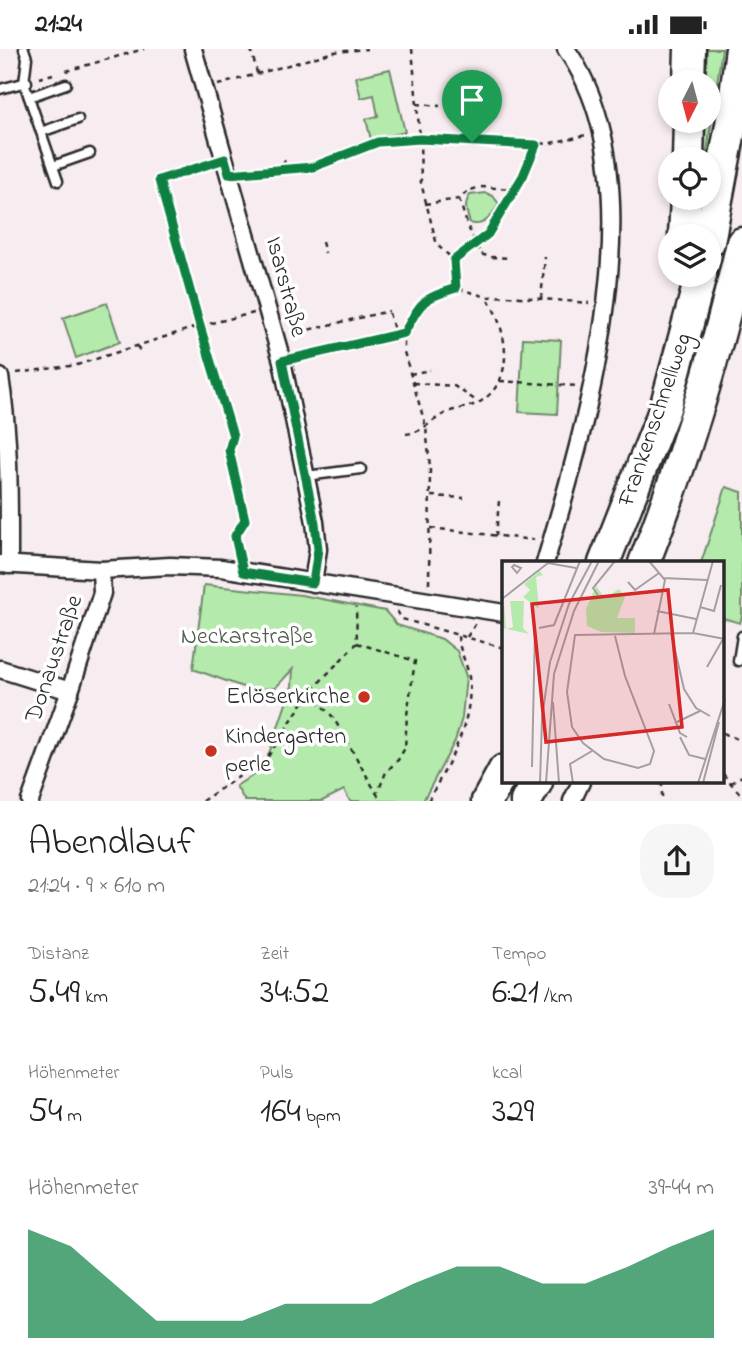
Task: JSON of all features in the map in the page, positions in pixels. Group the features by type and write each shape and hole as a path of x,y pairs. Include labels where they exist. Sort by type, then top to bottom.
{"highway":[{"path":"689,70 690,49"},
{"path":"712,224 741,49"},
{"name":"Frankenschnellweg","path":"645,561 703,394 742,243"},
{"path":"638,477 649,414 674,331 680,287"},
{"name":"Frankenschnellweg","path":"605,561 665,408 698,287"},
{"path":"487,801 502,774"},
{"path":"526,801 536,783"}],"street":[{"name":"Isarstraße","path":"193,49 282,361 317,537 313,583"},
{"path":"546,561 584,424 606,305 611,221 610,183 603,130 586,85 566,49"},
{"path":"6,375 8,451 5,565 101,570 170,566 243,572 502,613"},
{"name":"Donaustraße","path":"30,801 102,593 101,570"},
{"path":"0,669 70,691"},
{"path":"572,801 581,783"}],"lane":[{"path":"24,49 29,97 58,181"},
{"path":"0,89 26,82"},
{"path":"29,97 66,84"},
{"path":"41,132 78,119"},
{"path":"53,166 90,153"},
{"path":"306,476 361,469"},
{"path":"738,661 742,636"}],"path":[{"path":"26,82 144,49"},
{"path":"251,49 257,74"},
{"path":"204,88 335,51 367,49"},
{"path":"412,49 421,183 438,245 454,260 456,288"},
{"path":"417,104 440,106"},
{"path":"472,142 474,109"},
{"path":"243,572 235,536 245,520 229,450 233,436 159,180 227,167 313,167 378,142 420,139 536,145 603,130"},
{"path":"454,260 488,234 515,189 536,145"},
{"path":"285,160 286,169"},
{"path":"425,204 459,199 468,191 480,187 515,189"},
{"path":"459,199 481,254 509,258"},
{"path":"322,242 324,253"},
{"path":"541,299 545,257"},
{"path":"428,601 431,528 426,427 404,352 404,333 418,309 428,297 456,288 487,296 606,305"},
{"path":"405,434 418,432 447,412 471,407 486,398 498,381 505,362 506,343 501,323 487,296"},
{"path":"6,375 77,365 200,326 267,309"},
{"path":"275,338 389,312 395,333"},
{"path":"282,361 404,333"},
{"path":"137,346 142,354"},
{"path":"410,374 430,370"},
{"path":"498,381 591,387"},
{"path":"413,383 454,386 478,403"},
{"path":"430,496 464,498"},
{"path":"496,535 499,501"},
{"path":"431,528 551,544"},
{"path":"202,801 267,758 309,693 357,643 356,589"},
{"path":"399,615 409,621 502,647"},
{"path":"428,801 455,750 468,707 468,673 458,635"},
{"path":"357,643 415,661 405,748 383,776 378,792"},
{"path":"309,693 333,717 381,801"},
{"path":"724,733 742,741"},
{"path":"724,775 742,796"},
{"path":"731,783 742,776"},
{"path":"662,783 662,801"}],"green space":[{"path":"699,49 722,49 719,70 698,70"},
{"path":"390,69 405,132 371,140 366,119 378,116 374,95 361,98 356,77"},
{"path":"696,133 710,133 708,147 696,147"},
{"path":"486,193 493,196 499,204 483,222 470,223 466,209 470,195"},
{"path":"107,303 120,342 76,358 63,318"},
{"path":"523,338 561,340 557,414 519,412"},
{"path":"726,487 742,492 740,623 724,618 724,561 702,561"},
{"name":"Neckarstraße","path":"204,585 301,595 385,611 397,625 442,639 457,651 466,676 462,718 455,741 423,801 350,801 344,790 322,801 245,801 236,786 264,768 292,686 293,669 275,688 251,690 193,669"}],"place":[{"name":"Erlöserkirche","path":"364,697"},
{"name":"Kindergarten perle","path":"211,751"}],"route":[{"path":"420,139 472,142 536,145 523,176 488,234 454,260 456,288 428,297 404,333 282,361 315,523 318,549 313,583 243,572 235,536 245,520 229,450 233,436 159,180 225,159 229,174 313,167 378,142 420,139"}]}
